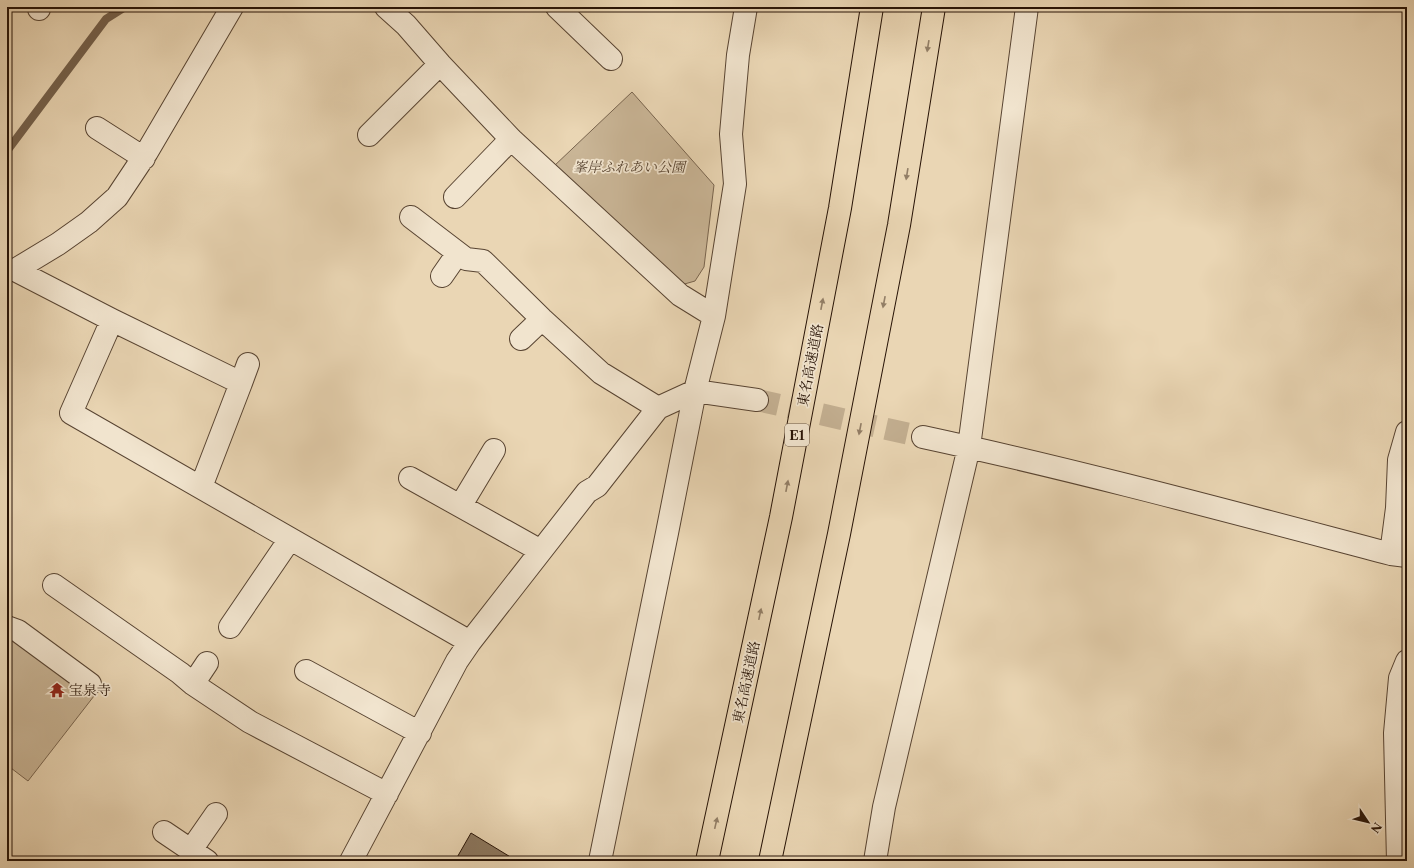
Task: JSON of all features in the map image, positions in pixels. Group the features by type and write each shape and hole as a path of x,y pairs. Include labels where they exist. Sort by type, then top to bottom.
{"highway":[{"name":"東名高速道路","path":"707,861 787,486 840,208 872,7"},
{"path":"770,861 839,534 899,225 934,7"}],"street":[{"path":"11,270 58,244 89,222 117,197 144,158 232,7"},
{"path":"386,7 406,25 440,64 511,139 680,295 714,316"},
{"path":"557,7 611,59"},
{"path":"600,861 667,533 694,391 714,316 735,184 731,134 738,55 746,7"},
{"path":"875,861 884,807 969,447 1027,7"},
{"path":"369,135 440,64"},
{"path":"97,128 144,158"},
{"path":"455,197 511,139"},
{"path":"411,217 466,259 483,261 601,373 658,408"},
{"path":"442,276 458,253"},
{"path":"11,270 112,320 245,374 201,487"},
{"path":"521,338 542,318"},
{"path":"112,320 71,413 470,642"},
{"path":"351,861 457,661 470,642 587,492 597,486 658,408 694,391 758,400"},
{"path":"923,436 1164,495 1399,555 1397,508 1399,460 1407,432"},
{"path":"461,505 494,450"},
{"path":"410,478 541,550"},
{"path":"230,627 290,539"},
{"path":"54,585 180,673 193,684 250,722 387,794"},
{"path":"7,626 18,631 90,684"},
{"path":"1398,861 1395,733 1400,678 1407,661"},
{"path":"193,684 207,663"},
{"path":"306,671 420,733"},
{"path":"164,832 199,855 216,814"}],"green space":[{"name":"峯岸ふれあい公園","path":"632,92 714,185 704,267 695,281 681,285 553,167"},
{"path":"7,635 25,642 94,696 28,781 7,765"}],"building":[{"path":"471,833 517,861 455,861"}],"waterway":[{"path":"7,151 106,19 125,7"}],"tunnel":[{"path":"757,400 923,437"}],"place":[{"name":"宝泉寺","path":"57,690"}]}
